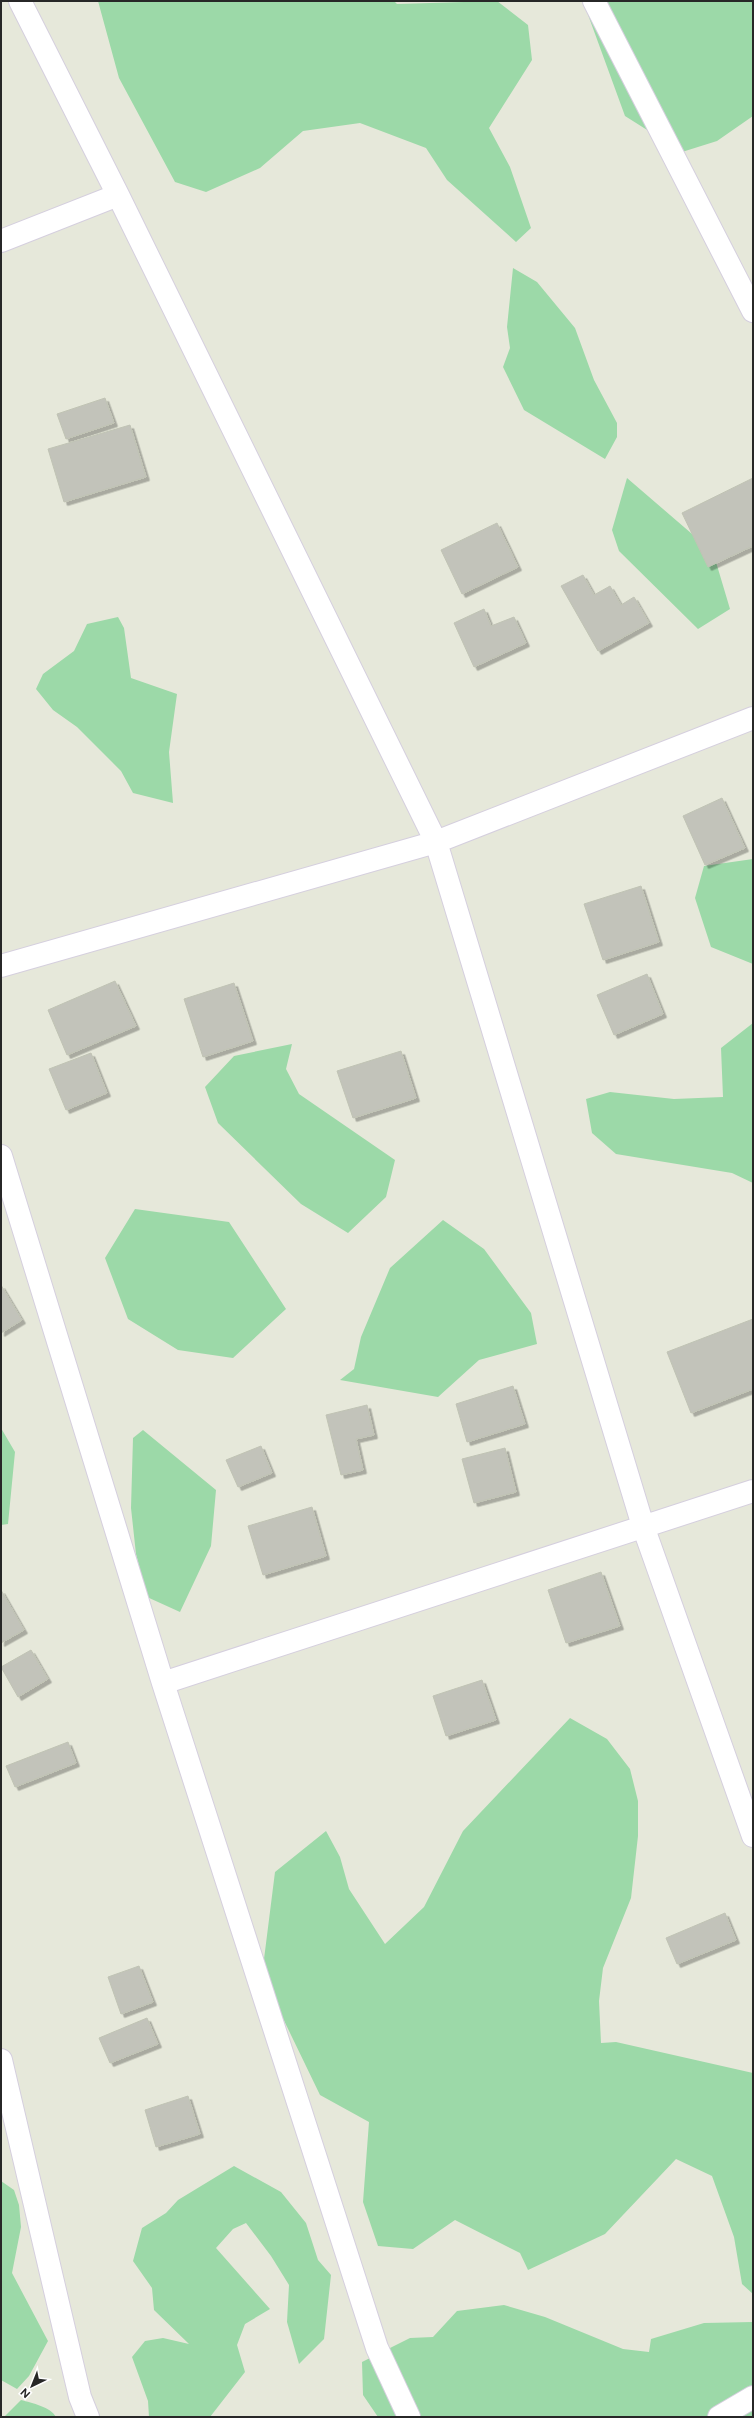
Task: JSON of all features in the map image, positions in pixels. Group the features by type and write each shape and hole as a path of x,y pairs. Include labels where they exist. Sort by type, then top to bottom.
{"street":[{"path":"20,1 118,195 436,842 643,1526 753,1836"},
{"path":"594,1 753,311"},
{"path":"1,241 118,195"},
{"path":"1,966 436,842 753,718"},
{"path":"1,1156 163,1683 377,2348 409,2417"},
{"path":"163,1683 643,1526 753,1492"},
{"path":"1,2060 80,2397 88,2417"},
{"path":"719,2417 753,2397"}],"green space":[{"path":"98,1 394,1 397,4 497,1 528,25 532,60 489,128 510,167 531,228 516,242 447,180 426,148 360,123 303,131 260,168 206,192 175,182 119,78"},
{"path":"583,1 753,1 753,116 717,141 682,152 625,116"},
{"path":"513,268 537,282 575,328 594,380 617,423 617,437 605,459 524,410 503,367 510,348 507,327"},
{"path":"627,478 713,552 730,609 698,629 619,551 612,530"},
{"path":"118,617 124,628 131,678 177,694 169,752 173,803 133,793 121,771 77,727 53,710 36,689 43,674 74,651 87,624"},
{"path":"753,859 753,964 711,947 695,898 704,866"},
{"path":"753,1023 753,1183 732,1173 616,1154 592,1133 586,1099 610,1092 674,1099 723,1097 721,1048"},
{"path":"292,1044 286,1069 299,1094 395,1160 386,1197 348,1233 301,1204 218,1123 205,1087 234,1056"},
{"path":"135,1209 229,1222 286,1309 233,1358 178,1350 128,1319 105,1258"},
{"path":"443,1220 484,1249 531,1313 537,1344 479,1360 438,1397 340,1380 354,1369 361,1337 390,1268"},
{"path":"1,1428 15,1452 8,1524 1,1525"},
{"path":"143,1430 216,1490 211,1546 180,1612 147,1597 136,1554 131,1508 133,1438"},
{"path":"570,1718 607,1739 630,1769 638,1801 638,1836 631,1898 603,1968 599,2001 601,2043 616,2042 753,2073 753,2294 742,2284 734,2237 712,2176 676,2159 605,2234 528,2270 520,2253 455,2220 413,2249 378,2246 363,2202 369,2122 320,2095 262,1975 275,1872 326,1831 340,1857 349,1889 385,1944 424,1907 463,1831"},
{"path":"234,2166 281,2192 306,2223 318,2260 331,2275 324,2339 299,2364 287,2322 289,2285 271,2256 246,2223 233,2229 216,2248 270,2309 245,2324 237,2345 245,2372 210,2417 149,2417 148,2401 132,2357 145,2341 163,2338 189,2344 154,2310 152,2288 133,2261 142,2228 166,2213 178,2200"},
{"path":"1,2181 14,2190 19,2205 21,2227 12,2273 48,2341 29,2376 17,2389 1,2380"},
{"path":"504,2305 545,2317 623,2349 649,2352 651,2339 704,2323 753,2322 753,2417 378,2417 363,2395 362,2362 410,2338 433,2337 457,2311"},
{"path":"21,2400 46,2408 56,2417 4,2417"}],"building":[{"path":"105,398 114,423 66,439 57,414"},
{"path":"130,425 146,477 64,502 48,449"},
{"path":"753,478 753,546 708,567 682,513"},
{"path":"497,523 518,567 462,594 441,550"},
{"path":"583,575 594,595 610,586 621,605 634,597 649,623 598,651 561,586"},
{"path":"484,609 491,626 514,617 526,643 474,667 454,623"},
{"path":"722,798 745,848 705,865 683,816"},
{"path":"641,886 659,942 603,960 584,904"},
{"path":"647,974 663,1014 614,1035 597,995"},
{"path":"115,981 136,1026 67,1055 48,1010"},
{"path":"234,983 253,1041 203,1057 184,999"},
{"path":"401,1051 416,1098 353,1118 337,1071"},
{"path":"91,1053 107,1093 66,1110 49,1069"},
{"path":"1,1285 22,1320 1,1333"},
{"path":"753,1319 753,1389 691,1413 667,1352"},
{"path":"513,1386 525,1424 467,1442 456,1404"},
{"path":"367,1405 374,1435 356,1439 363,1470 341,1475 326,1415"},
{"path":"261,1446 272,1473 238,1487 226,1460"},
{"path":"505,1448 516,1492 474,1503 462,1459"},
{"path":"312,1507 326,1556 263,1575 248,1526"},
{"path":"601,1572 620,1626 566,1643 548,1590"},
{"path":"1,1590 24,1630 1,1643"},
{"path":"31,1650 48,1679 18,1697 1,1667"},
{"path":"482,1680 496,1720 446,1736 433,1696"},
{"path":"68,1742 76,1763 15,1787 6,1766"},
{"path":"725,1913 736,1940 677,1964 666,1938"},
{"path":"139,1966 153,2002 121,2014 108,1977"},
{"path":"147,2018 158,2044 110,2063 99,2038"},
{"path":"188,2096 200,2134 156,2147 145,2110"}]}
